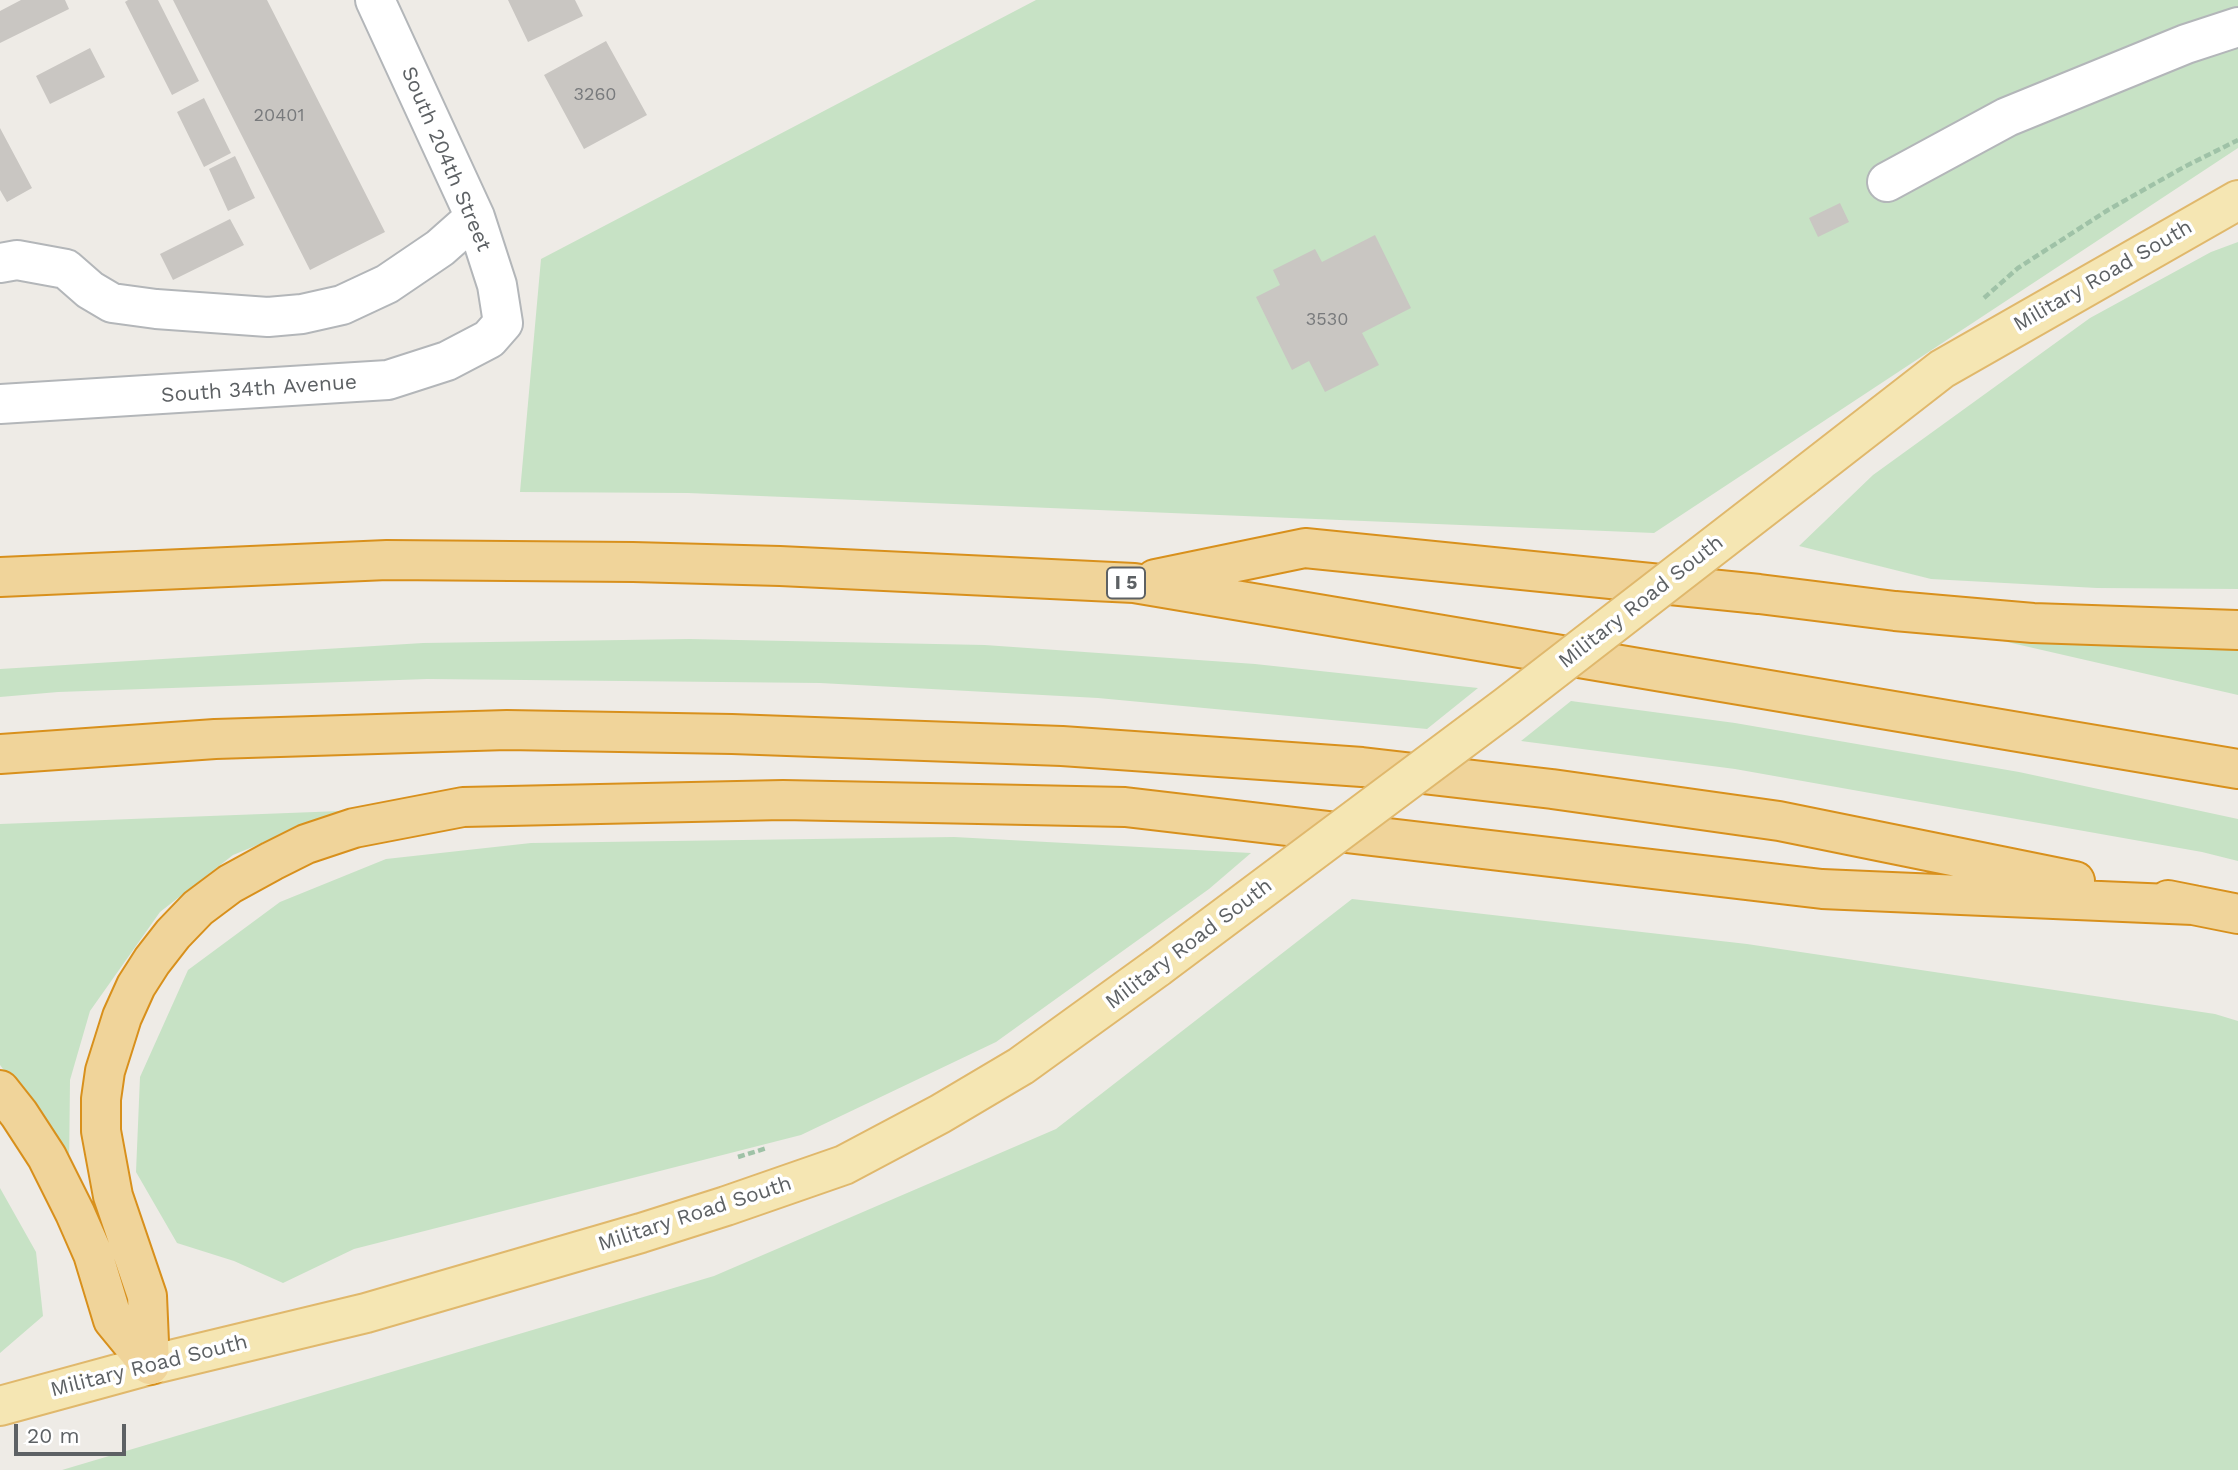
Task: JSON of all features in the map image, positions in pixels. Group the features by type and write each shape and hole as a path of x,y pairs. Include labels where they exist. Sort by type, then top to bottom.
{"highway":[{"path":"1134,583 1305,548 1759,594 1909,613 2034,622 2238,630"},
{"name":"I 5","path":"0,577 387,559 780,566 1134,583 2238,769"},
{"path":"0,754 215,739 507,730 732,734 1076,747 1362,767 1552,789 1753,817 2238,914"},
{"path":"149,1365 148,1296 113,1196 101,1131 101,1099 106,1071 122,1017 136,986 152,961 198,908 230,884 272,861 306,844 354,828 463,807 783,800 1125,807 1822,889 2193,905"},
{"path":"0,1090 47,1157 75,1213 93,1254 113,1320 149,1365"}],"main road":[{"name":"Military Road South","path":"0,1406 149,1365 366,1313 653,1229 844,1165 940,1114 1021,1066 1158,967 1507,706 1941,369 2238,200"}],"street":[{"name":"South 204th Street","path":"375,0 475,217 497,285 503,323"},
{"path":"1887,182 2007,117 2186,44 2238,27"},
{"path":"0,263 17,260 66,269 90,290 112,303 268,317 302,314 342,305 387,284 440,248 475,217"},
{"name":"South 34th Avenue","path":"0,404 388,380 447,361 489,339 503,323"}],"path":[{"path":"738,1157 747,1153"}],"green space":[{"path":"1036,0 2238,0 2238,148 1654,533 688,493 520,492 541,259"},
{"path":"2238,242 2238,589 2097,588 1931,579 1799,546 1873,475 2090,318 2211,252"},
{"path":"1968,633 2238,644 2238,695"},
{"path":"689,639 985,645 1255,664 1478,688 1427,729 1098,698 820,683 427,679 58,692 0,697 0,669 423,643"},
{"path":"1571,701 1735,723 2019,772 2238,819 2238,861 2202,852 1735,769 1521,741"},
{"path":"341,811 233,855 160,912 90,1011 70,1080 69,1167 42,1121 0,1065 0,824"},
{"path":"954,837 1251,853 1209,889 996,1042 801,1135 354,1249 283,1283 234,1261 177,1243 136,1172 140,1077 188,970 280,902 386,859 531,843"},
{"path":"1352,899 1747,944 2215,1014 2238,1021 2238,1470 62,1470 714,1276 1056,1129"},
{"path":"0,1188 36,1252 43,1316 0,1353"}],"building":[{"path":"21,0 65,0 69,9 0,43 0,11"},
{"path":"158,0 199,81 172,95 125,2"},
{"path":"173,0 267,0 385,232 310,270"},
{"path":"508,0 575,0 583,16 528,42"},
{"path":"606,41 647,115 584,149 544,75"},
{"path":"90,48 105,77 50,104 36,76"},
{"path":"204,98 231,153 204,167 177,112"},
{"path":"0,128 32,188 7,202 0,190"},
{"path":"235,156 255,198 228,211 209,169"},
{"path":"1840,203 1849,222 1818,237 1809,218"},
{"path":"230,219 244,245 173,280 160,254"},
{"path":"1375,235 1411,308 1362,333 1379,365 1325,392 1309,361 1292,370 1256,297 1280,285 1273,270 1315,249 1322,262"}]}
